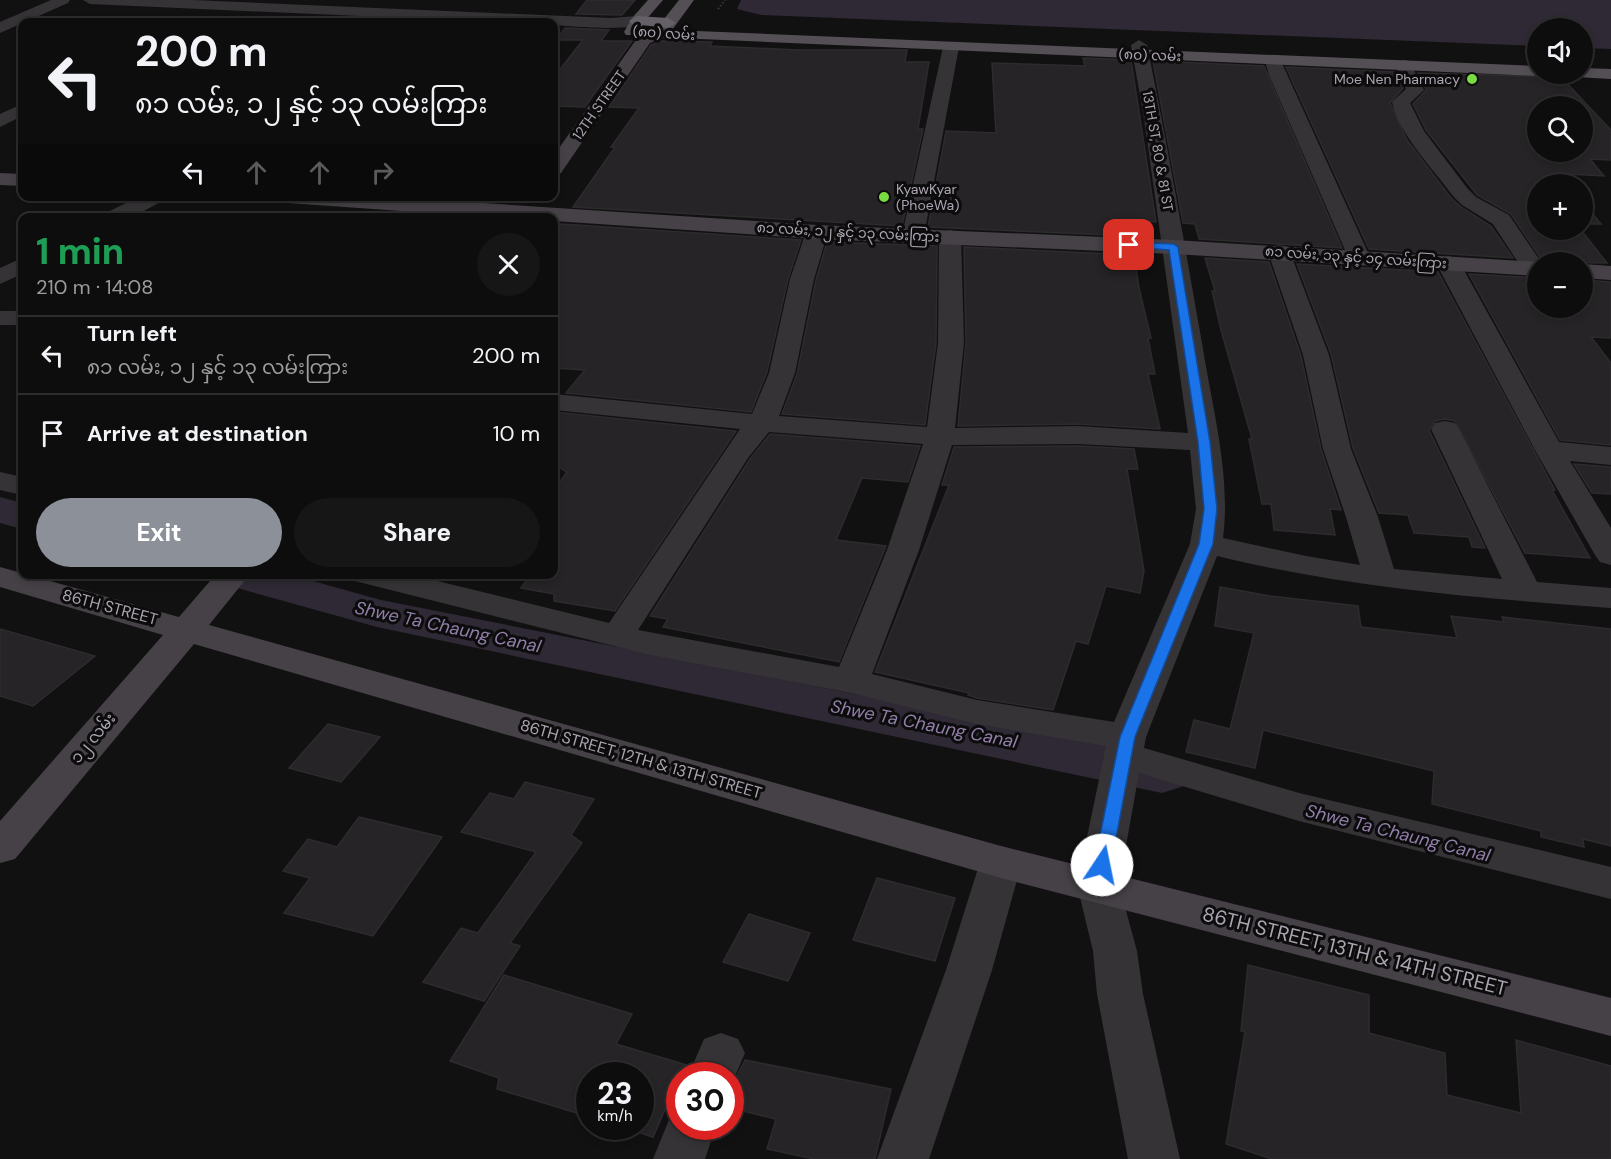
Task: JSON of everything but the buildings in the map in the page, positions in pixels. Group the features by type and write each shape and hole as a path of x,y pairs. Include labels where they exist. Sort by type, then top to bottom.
{"main road":[{"name":"12TH STREET","path":"648,30 656,0"},
{"name":"12TH STREET","path":"648,30 687,0"},
{"name":"(၈၀) လမ်း","path":"648,30 951,47 1527,61"},
{"name":"(၈၀) လမ်း","path":"648,30 1140,50 1273,61 1527,71"},
{"path":"1593,62 1611,63"},
{"path":"1593,73 1611,74"}],"street":[{"path":"22,18 63,0"},
{"path":"90,0 215,3 382,13 426,18"},
{"path":"382,13 399,0"},
{"path":"190,18 215,3"},
{"path":"0,28 18,20"},
{"name":"(၈၀) လမ်း","path":"558,22 611,23 648,30"},
{"name":"12TH STREET","path":"558,163 648,30"},
{"path":"913,236 951,47"},
{"name":"13TH ST, 80 & 81 ST","path":"1098,885 1125,746 1206,544 1211,509 1204,442 1174,247 1140,50"},
{"path":"1273,61 1277,76 1293,106 1326,189 1359,257"},
{"path":"1403,65 1414,90 1401,102 1400,107 1412,127 1460,192 1469,201 1501,220 1527,257"},
{"path":"0,121 18,102"},
{"path":"124,213 147,201"},
{"name":"၈၁ လမ်း, ၁၂ နှင့် ၁၃ လမ်းကြား","path":"394,201 817,232 1174,247"},
{"path":"618,635 750,434 762,423 782,374 802,279 817,232"},
{"path":"851,681 903,550 940,436 951,343 950,237"},
{"name":"၈၁ လမ်း, ၁၃ နှင့် ၁၄ လမ်းကြား","path":"1174,247 1527,268"},
{"path":"1279,252 1316,356 1337,449 1362,517 1380,578"},
{"path":"1448,263 1549,450 1611,555"},
{"path":"0,277 18,267"},
{"path":"1593,272 1611,273"},
{"path":"0,318 18,318"},
{"path":"558,402 762,423 940,436 1078,435 1204,442"},
{"path":"1445,429 1473,483 1503,552 1525,591"},
{"path":"1549,450 1611,456"},
{"path":"0,481 18,485"},
{"path":"1206,544 1243,554 1380,578 1611,598"},
{"name":"86TH STREET","path":"0,577 186,628"},
{"path":"388,579 646,643 851,681 1125,746 1299,807 1611,884"},
{"path":"186,628 227,582"},
{"name":"၁၂ လမ်း","path":"0,848 186,628"},
{"name":"86TH STREET, 12TH & 13TH STREET","path":"186,628 1001,862 1098,885"},
{"path":"903,1159 969,970 1001,862"},
{"path":"1098,885 1114,951 1120,994 1154,1159"},
{"name":"86TH STREET, 13TH & 14TH STREET","path":"1098,885 1611,1017"},
{"path":"679,1159 686,1140"}],"shaded area":[{"path":"741,0 1611,0 1611,49 1593,48 1593,18 1527,18 1527,46 761,15 737,9"}],"waterway":[{"name":"Shwe Ta Chaung Canal","path":"0,510 18,515"},
{"name":"Shwe Ta Chaung Canal","path":"253,579 377,613 1162,774"}],"place":[{"name":"Moe Nen Pharmacy","path":"1472,79"},
{"name":"KyawKyar (PhoeWa)","path":"884,197"}],"route":[{"path":"1102,865 1127,737 1206,544 1211,509 1204,442 1174,247 1129,245"}]}
